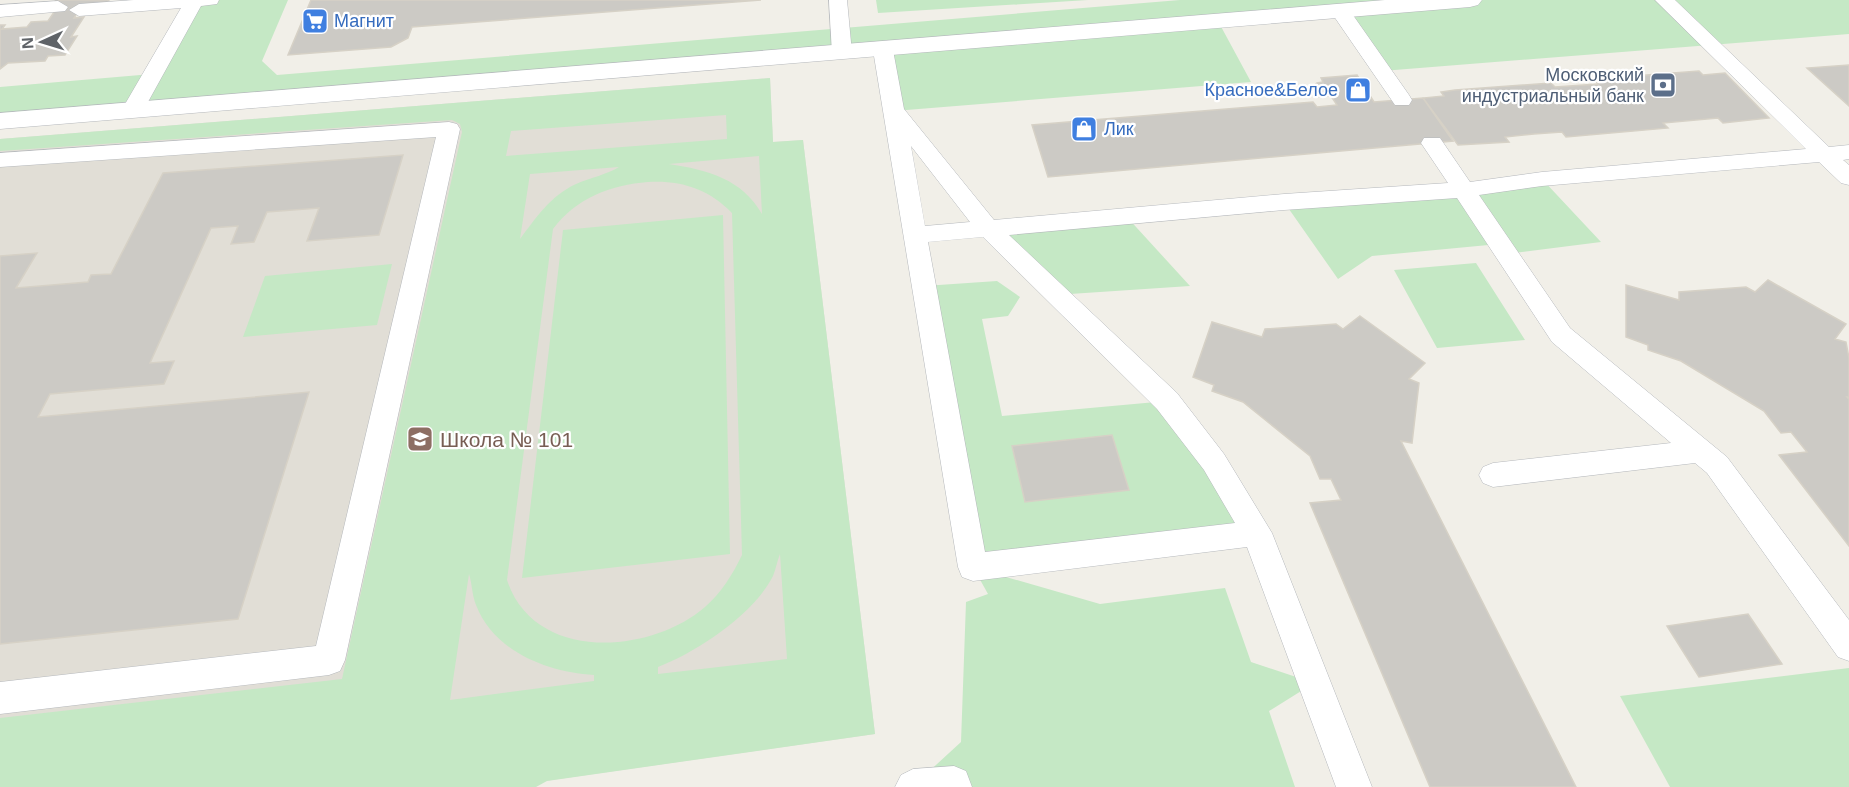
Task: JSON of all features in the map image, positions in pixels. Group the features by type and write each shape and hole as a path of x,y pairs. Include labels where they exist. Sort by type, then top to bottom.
{"street":[{"path":"0,121 1470,0"}],"lane":[{"path":"838,0 842,53"},
{"path":"1664,0 1849,178"},
{"path":"79,10 202,1"},
{"path":"132,111 202,1"},
{"path":"7,7 58,7"},
{"path":"1341,12 1402,100"},
{"path":"883,50 973,567 1257,532"},
{"path":"894,111 988,228 1167,401 1214,462 1257,532 1354,787"},
{"path":"0,160 450,129 329,660 0,698"},
{"path":"1432,143 1561,335 1717,465 1849,646"},
{"path":"916,235 1284,202 1464,190 1542,179 1849,152"},
{"path":"1493,475 1698,451"},
{"path":"913,787 954,783 954,787"}],"shaded area":[{"name":"Школа № 101","path":"770,78 773,142 803,140 875,734 502,787 0,787 0,139"}],"green space":[{"path":"288,0 262,61 277,75 1180,0 1849,0 1849,34 1382,71 1340,12 1218,21 1251,82 894,111 883,50 0,121 0,87 152,74 194,1"},
{"path":"876,0 1088,0 878,13"},
{"path":"770,78 773,142 803,140 875,734 547,781 536,787 0,787 0,718 342,679 462,132 460,124 452,120 0,151 0,139","holes":["726,115 727,139 506,156 511,131","759,156 762,214 745,192 734,184 697,169 669,164","619,167 567,189 544,208 520,239 530,174","660,182 694,188 714,198 732,213 742,555 731,576 716,596 682,623 654,635 625,641 595,642 567,637 541,626 521,607 507,580 553,229 562,218 583,201 608,190 634,184","780,554 787,659 658,674 658,667 707,642 739,618 753,604 773,576","469,574 476,605 484,621 509,647 541,664 594,675 594,681 450,700"]},
{"path":"1542,179 1601,242 1506,254 1499,244 1372,256 1338,279 1284,202"},
{"path":"723,215 730,554 522,578 563,230"},
{"path":"1126,216 1190,286 1055,295 988,228"},
{"path":"1476,263 1525,340 1437,348 1394,270"},
{"path":"392,264 377,325 243,337 265,276"},
{"path":"997,281 1020,297 1008,316 982,319 1002,416 1167,401 1257,533 975,568 1100,604 1225,588 1251,662 1314,683 1269,711 1295,787 912,787 961,742 966,602 988,594 973,567 924,286"},
{"path":"1849,668 1849,787 1670,787 1620,696"}],"building":[{"path":"56,0 109,0 83,4 74,18 84,17 71,37 77,36 65,55 48,56 45,61 8,63 0,69 0,25 5,25 2,29 27,27 31,22 48,21 59,5 52,6"},
{"path":"311,0 761,0 412,27 408,38 391,47 288,55"},
{"path":"1849,65 1849,106 1807,68"},
{"path":"1699,71 1703,75 1725,73 1769,118 1723,123 1718,118 1663,123 1668,128 1566,137 1562,132 1534,134 1505,137 1509,142 1458,145 1423,98 1444,96 1441,92 1455,90 1551,83 1555,87 1598,84 1594,79"},
{"path":"1357,75 1374,102 1423,98 1453,141 1048,177 1032,125 1313,102 1317,107 1337,105 1331,96 1315,97 1310,89 1317,83 1323,82 1321,78"},
{"path":"403,155 379,235 307,241 319,208 267,212 254,242 231,244 238,226 211,228 150,363 174,361 164,384 50,394 38,417 309,392 238,619 0,644 0,256 37,253 16,288 88,282 91,275 111,274 163,173"},
{"path":"1768,280 1846,324 1835,339 1846,342 1849,358 1849,397 1847,397 1849,399 1849,546 1779,455 1807,452 1791,432 1781,433 1764,411 1681,361 1648,350 1648,345 1626,337 1626,285 1679,300 1679,292 1746,287 1755,292"},
{"path":"1360,316 1425,363 1409,379 1419,383 1412,443 1401,441 1576,787 1430,787 1310,503 1341,500 1331,479 1320,479 1310,456 1243,402 1212,391 1214,385 1193,377 1212,322 1262,337 1265,329 1336,324 1343,329"},
{"path":"1112,435 1129,490 1025,502 1012,446"},
{"path":"1748,614 1782,664 1699,677 1667,626"}],"place":[{"name":"Магнит","path":"315,21"},
{"name":"Московский индустриальный банк","path":"1663,85"},
{"name":"Красное&Белое","path":"1358,90"},
{"name":"Лик","path":"1084,129"},
{"name":"Школа № 101","path":"420,439"}]}
